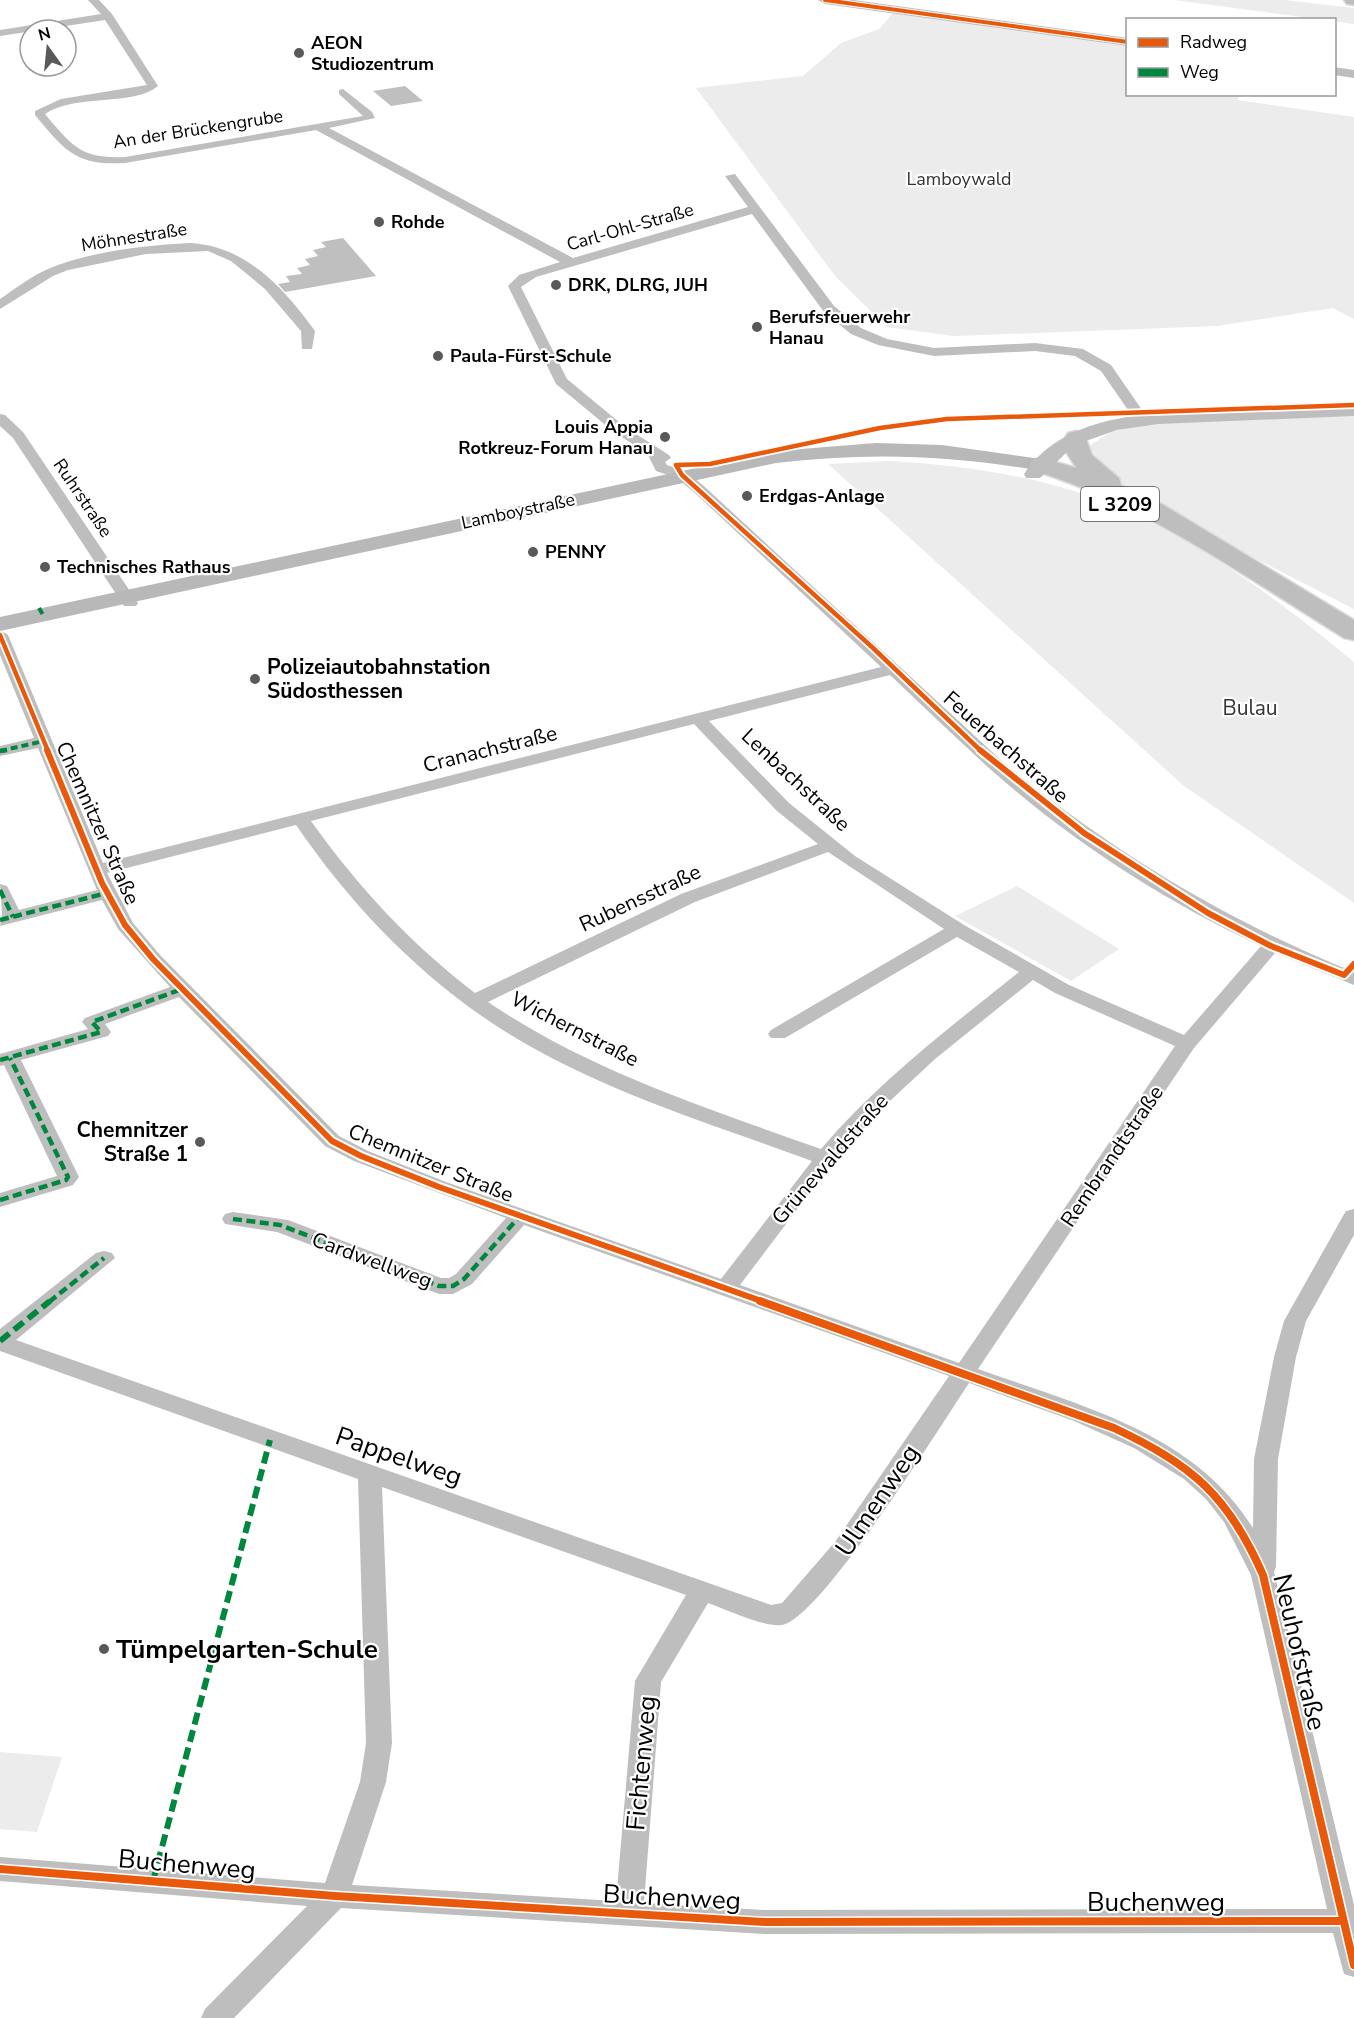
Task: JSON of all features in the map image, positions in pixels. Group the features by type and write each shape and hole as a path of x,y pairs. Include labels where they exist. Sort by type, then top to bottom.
{"highway":[{"path":"1076,438 1075,447 1081,459 1122,494"},
{"name":"L 3209","path":"1037,470 1087,478 1176,521 1204,541 1354,632"},
{"name":"L 3209","path":"1037,470 1204,541"},
{"path":"1265,579 1284,600 1354,655"},
{"name":"L 3209","path":"1265,579 1354,615"}],"main road":[{"name":"Lamboystraße","path":"0,624 128,600 687,479 862,456 953,460 1037,470"},
{"name":"Lamboystraße","path":"0,634 128,600"}],"street":[{"path":"93,0 108,16"},
{"path":"825,0 1126,42"},
{"path":"0,33 108,16"},
{"name":"An der Brückengrube","path":"108,16 153,86 136,92 59,103 39,112 78,157 108,162 369,118 368,114 343,92"},
{"path":"1336,71 1354,74"},
{"path":"320,128 572,263"},
{"path":"731,176 829,309 856,331 883,342 934,352 1035,347 1078,352 1106,368 1142,420"},
{"name":"Carl-Ohl-Straße","path":"516,282 572,263 755,209"},
{"name":"Möhnestraße","path":"0,305 50,273 64,267 174,247 204,246 231,256 279,297 308,331 307,346"},
{"name":"Feuerbachstraße","path":"516,282 516,292 561,381 654,453 676,465 687,479 996,765 1061,817 1199,907 1271,946 1351,973"},
{"path":"1037,470 1076,438 1094,430 1142,420 1354,411"},
{"name":"Ruhrstraße","path":"0,418 18,435 128,600"},
{"name":"Chemnitzer Straße","path":"0,634 106,893 136,939 182,989 332,1141 378,1163 520,1216 962,1374"},
{"name":"Cranachstraße","path":"96,870 894,669"},
{"name":"Lenbachstraße","path":"698,719 783,807 829,846 957,928 1031,972 1103,1009 1187,1044"},
{"path":"0,751 44,741"},
{"name":"Wichernstraße","path":"301,819 370,909 417,954 474,1001 543,1045 596,1071 652,1095 825,1158"},
{"name":"Rubensstraße","path":"474,1001 688,898 829,846"},
{"path":"0,890 7,918 106,893"},
{"path":"778,1034 957,928"},
{"name":"Rembrandtstraße","path":"962,1374 1018,1296 1187,1044 1271,946"},
{"name":"Grünewaldstraße","path":"726,1290 732,1279 825,1158 895,1084 1031,972"},
{"path":"0,1200 66,1180 68,1177 5,1059 101,1032 92,1022 182,989"},
{"name":"Cardwellweg","path":"233,1219 280,1225 439,1286 453,1286 464,1279 520,1216"},
{"path":"1263,1575 1265,1462 1276,1390 1295,1322 1354,1216"},
{"name":"Pappelweg","path":"0,1342 104,1258"},
{"name":"Pappelweg","path":"0,1342 370,1476 770,1615 781,1616"},
{"name":"Neuhofstraße","path":"962,1374 1090,1418 1129,1434 1174,1458 1206,1484 1244,1529 1263,1575 1354,1965"},
{"name":"Ulmenweg","path":"781,1616 798,1603 844,1549 962,1374"},
{"path":"215,2018 334,1896 373,1782 378,1760 370,1476"},
{"name":"Fichtenweg","path":"629,1914 648,1681 702,1591"},
{"name":"Buchenweg","path":"0,1869 334,1896 765,1922 1342,1921"}],"green space":[{"path":"1174,0 1284,0 1354,8 1354,24 1336,22 1336,18 1309,18"},
{"name":"Lamboywald","path":"893,13 1126,45 1126,96 1240,96 1237,100 1354,117 1354,319 1333,308 1217,326 954,336 887,327 835,276 696,88 803,76 841,43 879,29"},
{"path":"1354,415 1354,609 1237,549 1156,500 1089,473 1084,449 1111,432 1148,423"},
{"name":"Bulau","path":"889,461 943,465 1024,478 1076,492 1137,516 1170,532 1234,571 1354,662 1354,903 1184,786 828,464"},
{"path":"1017,886 1119,949 1071,981 955,916"},
{"path":"0,1752 62,1757 37,1832 0,1829"}],"shaded area":[{"path":"405,86 423,101 391,106 373,91"},
{"path":"343,238 376,276 285,292 278,284 290,282 286,276 302,274 297,268 310,265 305,259 318,256 313,250 326,247 321,242"}],"marked path":[{"path":"39,608 43,615"},
{"path":"0,751 44,741"},
{"path":"0,890 13,917"},
{"path":"0,920 107,893"},
{"path":"0,1060 101,1032 92,1022 182,989"},
{"path":"0,1200 66,1180 68,1177 10,1058"},
{"path":"233,1219 280,1225 439,1286 453,1286 464,1279 520,1216"},
{"path":"0,1341 104,1258"},
{"path":"153,1881 270,1440"}],"cycle path":[{"path":"825,0 1126,42"},
{"path":"1354,405 947,419 880,428 710,464 676,465 682,475 873,648 996,765 1084,833 1208,913 1271,946 1344,975 1354,964"},
{"path":"0,635 102,883 125,925 153,959 332,1141 361,1156 439,1187 1082,1415 1114,1428 1169,1456 1193,1473 1214,1493 1233,1516 1249,1543 1263,1575 1354,1965"},
{"path":"0,1869 335,1896 765,1922 1342,1921"}],"place":[{"name":"AEON Studiozentrum","path":"299,53"},
{"name":"Rohde","path":"379,222"},
{"name":"DRK, DLRG, JUH","path":"556,285"},
{"name":"Berufsfeuerwehr Hanau","path":"757,327"},
{"name":"Paula-Fürst-Schule","path":"438,356"},
{"name":"Louis Appia Rotkreuz-Forum Hanau","path":"665,437"},
{"name":"Erdgas-Anlage","path":"747,496"},
{"name":"PENNY","path":"533,552"},
{"name":"Technisches Rathaus","path":"45,567"},
{"name":"Polizeiautobahnstation Südosthessen","path":"255,679"},
{"name":"Chemnitzer Straße 1","path":"200,1142"},
{"name":"Tümpelgarten-Schule","path":"104,1649"}]}
